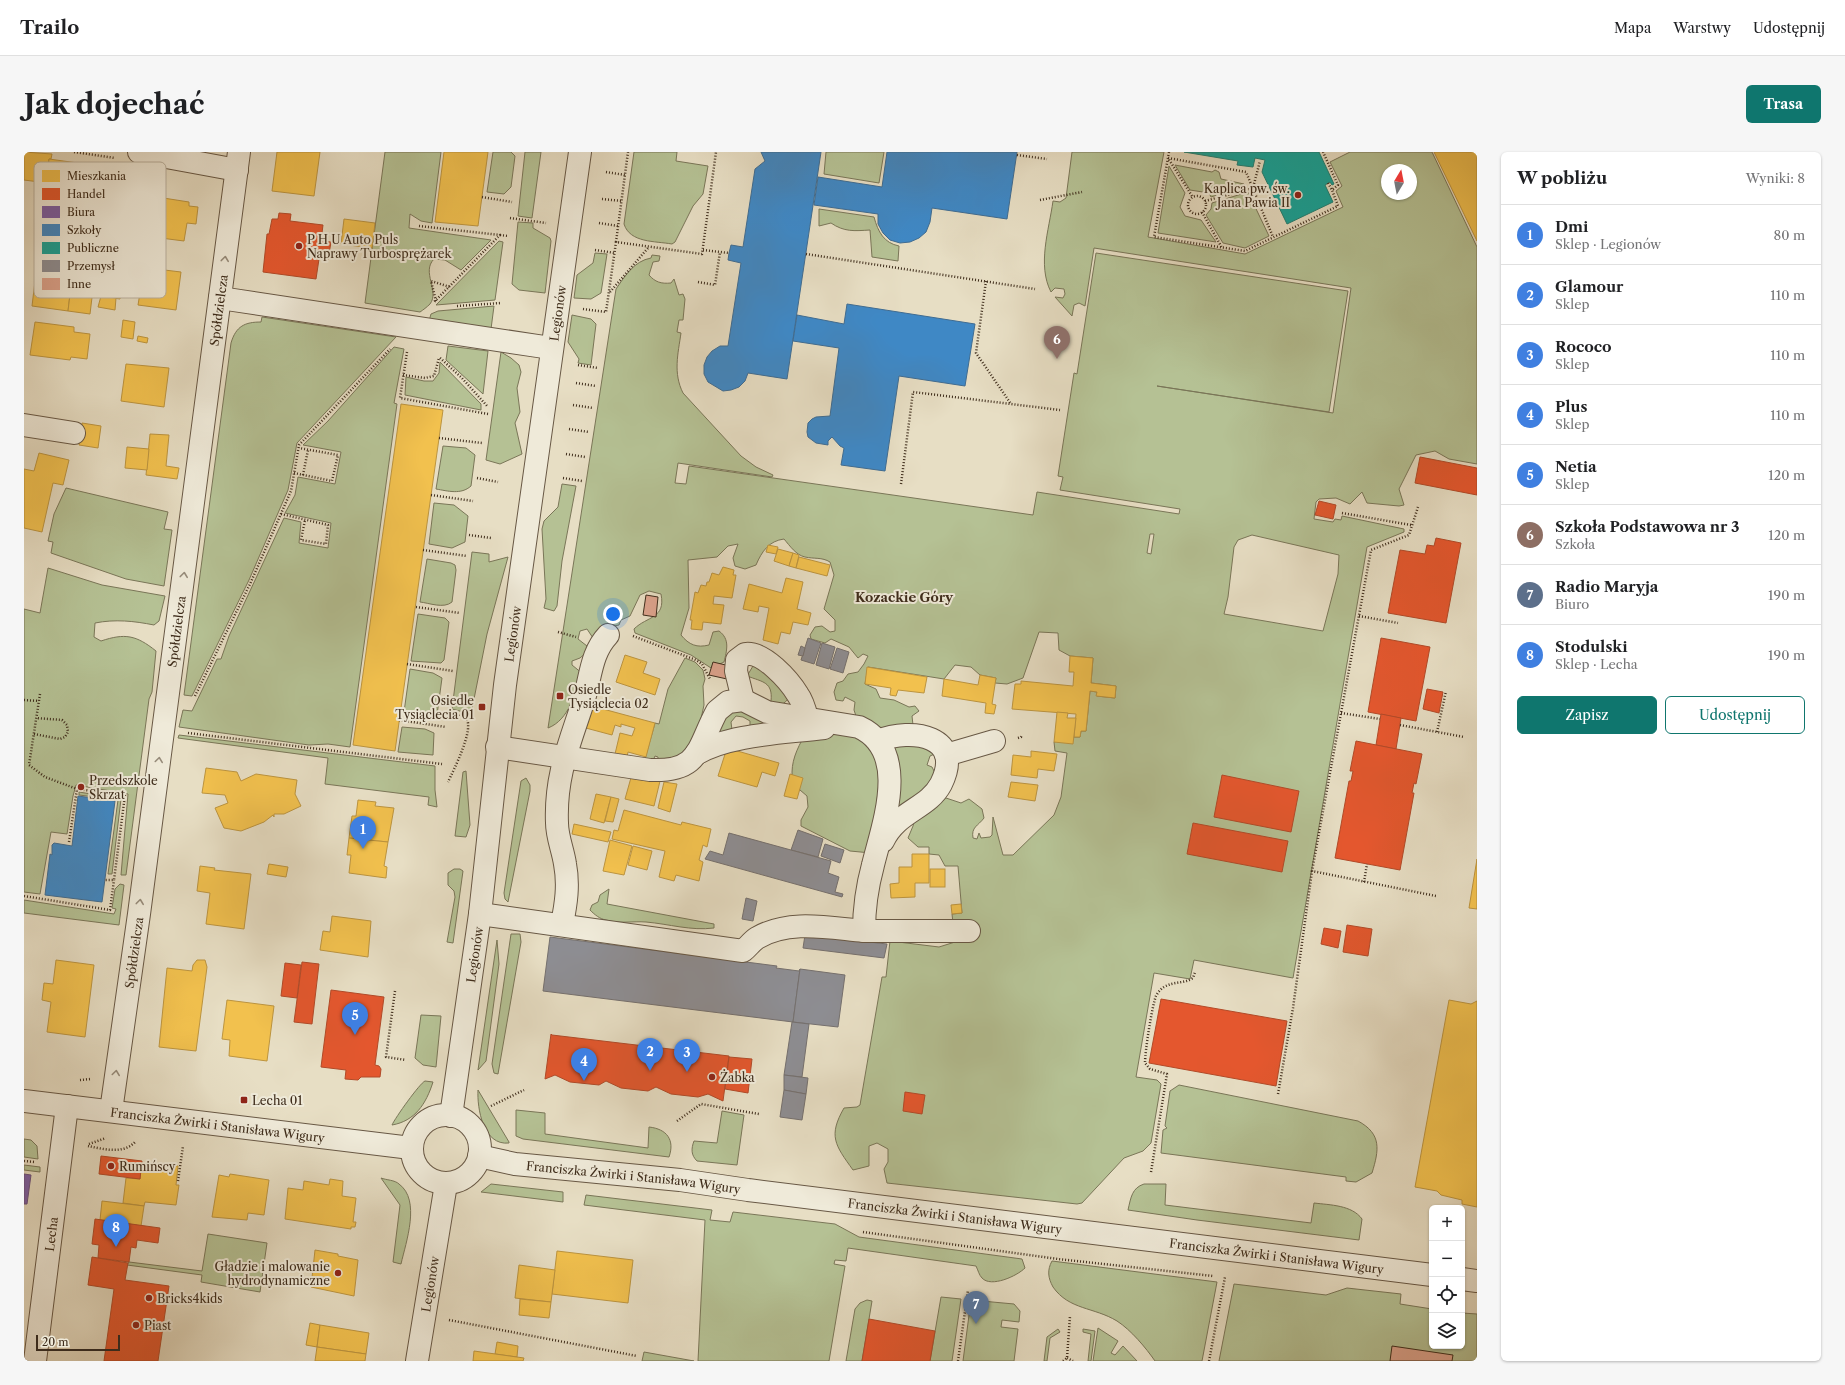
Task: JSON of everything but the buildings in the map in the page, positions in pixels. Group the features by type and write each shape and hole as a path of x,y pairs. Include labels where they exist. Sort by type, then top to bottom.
{"street":[{"path":"139,152 238,161"},
{"name":"Legionów","path":"452,1116 480,914 497,747 536,476 551,348 580,152"},
{"name":"Spółdzielcza","path":"111,1111 139,914 238,161"},
{"path":"220,298 551,348"},
{"path":"24,425 74,432"},
{"path":"562,924 566,900 567,879 557,824 557,802 564,757 584,698 595,656 600,644 608,635"},
{"path":"743,700 736,671 737,660 745,654 756,654 778,670 790,683 799,695 807,718"},
{"path":"696,754 717,711 728,702 743,700 767,712 859,727 869,732 878,741 886,763 890,784 887,807 866,901 864,931"},
{"path":"497,747 650,770 667,770 683,766 696,754 707,747 724,742 844,725"},
{"path":"875,856 885,836 894,823 929,799 936,792 945,772 947,761 944,751 936,741 914,734 892,736 878,741"},
{"path":"946,756 994,741"},
{"path":"480,914 562,924 743,951 757,938 776,930 790,927 809,926 864,931 969,931"},
{"name":"Franciszka Żwirki i Stanisława Wigury","path":"24,1100 411,1148"},
{"name":"Lecha","path":"36,1361 67,1106"},
{"path":"440,1116 452,1116 467,1122 474,1130 479,1140 479,1156 475,1167 467,1176 446,1184 429,1179 421,1173 415,1164 411,1148 416,1131 424,1122 440,1116"},
{"name":"Franciszka Żwirki i Stanisława Wigury","path":"479,1156 515,1164 680,1180 748,1190 1429,1275"},
{"name":"Legionów","path":"417,1361 446,1184"},
{"path":"1465,1279 1477,1281"}],"path":[{"path":"558,305 606,312 628,152"},
{"path":"616,242 648,248 702,254 716,152"},
{"path":"1169,152 1154,237 1245,251 1338,206 1328,183"},
{"path":"1324,152 1338,185 1332,190"},
{"path":"1017,155 1047,159"},
{"path":"1168,158 1246,172 1273,237"},
{"path":"1168,158 1192,196"},
{"path":"1253,188 1260,162"},
{"path":"606,172 625,175"},
{"path":"1205,201 1253,188"},
{"path":"1040,200 1082,192"},
{"path":"1192,196 1201,196 1205,201 1206,207 1202,212 1194,213 1189,210 1188,202 1192,196"},
{"path":"482,197 512,202"},
{"path":"602,199 622,201"},
{"path":"1202,212 1222,248"},
{"path":"510,218 569,226"},
{"path":"599,223 618,226"},
{"path":"419,226 508,236"},
{"path":"429,308 451,288 500,235"},
{"path":"609,292 648,248"},
{"path":"595,250 615,253"},
{"path":"703,250 729,253"},
{"path":"698,282 715,285 720,252"},
{"path":"806,254 1035,289"},
{"path":"436,301 431,281 451,288"},
{"path":"986,281 976,353 1012,404"},
{"path":"450,307 501,303"},
{"path":"193,699 250,584 291,491 299,445 393,346"},
{"path":"408,346 400,398 488,414"},
{"path":"433,353 462,377 488,407"},
{"path":"404,375 425,378 434,376 439,357"},
{"path":"578,365 598,368"},
{"path":"576,383 596,386"},
{"path":"901,484 913,392 1060,410"},
{"path":"573,405 593,408"},
{"path":"569,429 589,432"},
{"path":"439,438 482,443"},
{"path":"294,473 332,481 338,456 299,448"},
{"path":"303,475 308,450"},
{"path":"566,454 585,457"},
{"path":"477,478 498,482"},
{"path":"563,478 582,481"},
{"path":"431,495 473,501"},
{"path":"1278,1094 1293,1008 1312,871 1371,550 1408,535 1418,507"},
{"path":"1342,513 1411,525"},
{"path":"281,514 328,525 326,544 302,540 305,520"},
{"path":"469,536 491,538"},
{"path":"424,550 467,556"},
{"path":"416,607 460,614"},
{"path":"1359,616 1398,623"},
{"path":"608,635 616,632 625,634 687,655 702,664 711,682"},
{"path":"407,664 453,670"},
{"path":"1437,732 1446,691"},
{"path":"24,896 110,910 125,795 77,790 46,777 29,765 40,694"},
{"path":"24,700 39,701"},
{"path":"448,712 464,716 467,720 462,753 448,782"},
{"path":"1342,713 1380,719"},
{"path":"34,734 60,739 65,737 68,732 67,725 62,720 36,718"},
{"path":"400,720 446,727"},
{"path":"1400,725 1464,736"},
{"path":"182,732 442,764"},
{"path":"69,842 77,790"},
{"path":"1364,882 1367,864"},
{"path":"1312,871 1436,896"},
{"path":"105,880 121,880"},
{"path":"1151,1172 1167,1074 1150,1069 1146,1063 1155,1001 1160,990 1164,987 1170,984 1187,982 1193,978 1195,972"},
{"path":"395,991 386,1057 406,1060"},
{"path":"491,1106 524,1090"},
{"path":"677,1121 701,1104 759,1114"},
{"path":"84,1150 87,1146 97,1140 111,1136"},
{"path":"87,1146 119,1150 131,1146 140,1136"},
{"path":"178,1181 184,1142"},
{"path":"857,1231 1058,1259"},
{"path":"1209,1361 1226,1277"},
{"path":"958,1361 968,1290"},
{"path":"1063,1361 1067,1358 1070,1316"},
{"path":"449,1320 637,1356"},
{"path":"1067,1358 1073,1361"}],"green space":[{"path":"385,152 441,152 432,223 421,221 410,214 409,228 491,240 461,270 445,260 434,259 429,270 433,299 430,304 420,312 365,303"},
{"path":"493,152 511,152 515,156 511,187 504,194 487,192"},
{"path":"525,152 541,152 532,218 518,216"},
{"path":"634,152 677,152 676,161 708,166 703,194 693,206 675,242 672,244 637,238 627,230 624,224"},
{"path":"826,152 884,152 879,183 824,174"},
{"path":"1072,152 1164,152 1148,237 1245,254 1343,207 1336,191 1342,186 1330,162 1350,152 1432,152 1477,247 1477,464 1449,459 1435,451 1416,455 1399,489 1404,505 1399,506 1367,503 1362,492 1350,504 1336,498 1319,499 1316,502 1314,519 1333,522 1335,519 1341,520 1342,516 1404,529 1404,532 1367,547 1293,978 1194,960 1190,979 1154,973 1136,1077 1157,1080 1161,1084 1151,1143 1143,1151 1124,1158 1082,1203 1077,1204 887,1183 884,1169 888,1162 888,1149 877,1143 869,1146 869,1166 853,1170 838,1147 835,1133 836,1126 844,1108 857,1107 860,1105 882,977 886,977 890,941 939,947 955,942 952,914 962,913 958,866 945,866 939,855 929,854 929,847 918,847 908,838 916,814 943,797 961,803 969,799 982,809 984,818 974,829 973,838 977,839 979,833 981,838 990,837 992,835 993,817 1003,855 1013,855 1054,815 1061,797 1067,753 1055,751 1054,742 1080,737 1081,731 1086,731 1090,691 1097,692 1097,696 1115,698 1116,686 1091,683 1093,658 1070,656 1059,650 1058,633 1039,632 1023,678 1007,684 995,683 996,678 980,675 971,667 955,665 944,679 868,667 865,684 876,689 880,698 894,700 909,707 915,706 919,711 912,716 913,725 911,729 873,727 857,719 854,710 855,702 845,697 843,701 836,700 834,692 837,683 843,681 848,674 858,672 868,656 863,654 858,658 849,647 831,639 825,643 811,639 810,635 815,627 822,626 830,632 835,631 835,620 824,609 834,575 830,562 824,559 802,556 793,550 784,539 770,544 761,555 756,565 745,569 735,566 733,558 738,544 728,546 717,557 688,560 689,608 681,635 694,645 705,646 709,645 713,632 719,631 725,638 727,645 724,662 711,668 691,655 635,633 634,629 658,613 661,608 661,594 649,591 640,595 630,616 621,620 619,625 610,627 593,638 587,629 580,631 578,639 587,646 587,652 580,658 572,661 572,665 583,674 566,712 561,719 548,728 616,289 630,270 640,262 651,258 652,255 660,256 659,261 653,262 649,275 661,283 671,283 674,279 679,295 683,294 685,299 683,320 679,320 677,332 681,333 677,371 683,393 741,456 756,467 773,475 772,477 678,463 675,483 686,484 689,466 1033,515 1037,492 1179,514 1180,509 1060,490 1063,477 1058,476 1074,373 1077,374 1096,253 1348,291 1329,412 1157,386 1333,413 1351,288 1094,248 1085,306 1079,303 1074,305 1072,316 1055,297 1063,298 1065,294 1064,289 1055,288 1051,292 1047,282 1045,270 1045,247 1053,201 1060,202 1066,198","holes":["1150,534 1154,534 1151,554 1147,553","1252,535 1339,555 1338,574 1323,631 1224,614 1228,597 1234,547 1238,540"]},
{"path":"1175,165 1212,172 1215,170 1219,172 1221,179 1244,184 1245,186 1211,197 1209,193 1190,190"},
{"path":"1169,166 1185,193 1180,207 1185,216 1201,220 1216,242 1158,233"},
{"path":"1248,192 1269,236 1245,248 1223,243 1206,215 1211,209 1212,203"},
{"path":"819,209 874,217 882,236 894,245 899,246 898,261 872,257 870,230 849,230 840,228 831,223 819,226"},
{"path":"518,222 533,223 533,228 550,238 551,241 545,293 519,290 512,284"},
{"path":"499,241 503,242 495,300 436,305"},
{"path":"595,253 607,254 601,293 591,299 574,298 577,275 593,263"},
{"path":"494,306 491,329 429,321 431,314 438,311"},
{"path":"572,315 591,319 596,324 591,365 578,363 579,359 568,342"},
{"path":"262,317 396,337 297,443 288,490 249,580 192,696 184,695 231,343 238,329 246,324 261,322"},
{"path":"448,346 488,351 483,394 446,360"},
{"path":"394,347 404,349 394,403 397,404 350,747 328,744 309,745 179,727 183,710 192,711 217,659 221,659 229,636 284,518 301,522 299,543 328,548 331,523 285,513 295,495 298,477 335,484 341,452 303,445 328,421"},
{"path":"501,352 519,365 521,372 517,388 520,412 515,423 522,454 500,464 486,460"},
{"path":"440,362 481,404 481,410 405,395 406,377 424,381 433,381 439,373"},
{"path":"443,446 466,448 475,455 471,486 463,491 454,492 436,489"},
{"path":"562,484 576,486 562,561 557,606 554,611 544,608 546,599 542,529 544,521 558,507"},
{"path":"66,488 168,512 164,529 172,530 164,586 126,579 51,553 53,542 48,541 54,514"},
{"path":"434,503 454,505 468,516 465,542 452,548 429,544"},
{"path":"472,552 489,554 489,562 508,557 487,634 471,714 452,709"},
{"path":"427,559 455,565 456,570 452,602 449,604 436,605 420,602"},
{"path":"48,568 102,585 165,596 159,621 154,625 124,621 95,623 94,637 101,641 109,638 124,636 130,637 142,642 156,651 152,692 149,699 126,875 121,875 128,794 76,785 67,834 51,832 40,894 24,892 24,609 40,613"},
{"path":"418,614 445,618 449,622 444,660 441,663 411,661"},
{"path":"685,658 695,662 703,670 705,679 703,686 704,705 697,737 689,752 658,765 658,757 655,756 651,765 644,762 655,723 659,724 668,689"},
{"path":"753,666 769,669 788,699 786,702 779,705 767,704 771,701 769,686 747,676"},
{"path":"410,669 433,673 442,678 437,715 434,717 404,712"},
{"path":"739,710 783,721 750,726 750,721 743,717 736,716 731,722 732,730 715,740 723,721 729,714"},
{"path":"402,727 425,729 434,733 433,755 398,752"},
{"path":"829,731 860,734 881,765 871,853 850,851 801,826 801,820 808,807 807,796 793,784 792,767 795,756 802,740"},
{"path":"179,735 435,766 437,807 428,805 429,797 325,784 328,758 178,738"},
{"path":"913,738 937,753 930,756 927,765 932,767 936,775 919,797 892,811 886,745"},
{"path":"466,771 470,825 466,837 455,836 463,772"},
{"path":"526,778 530,785 530,791 508,902 505,899 504,893 521,781"},
{"path":"79,792 121,799 112,874 108,874 118,800 79,795"},
{"path":"454,869 460,869 463,871 453,943 447,942 455,897 454,891 448,885 448,873"},
{"path":"120,884 124,885 119,925 24,913 24,900 114,914 116,909 112,908 115,889"},
{"path":"609,889 607,904 714,924 714,928 688,928 646,922 616,922 602,919 590,910 592,905 598,902 600,895"},
{"path":"511,934 520,934 521,942 498,1074 494,1073 492,1064"},
{"path":"497,940 499,964 486,1061 478,1070"},
{"path":"421,1015 441,1016 436,1067 423,1065 415,1058"},
{"path":"425,1081 433,1082 423,1104 407,1120 392,1125 408,1101"},
{"path":"1179,1085 1358,1121 1371,1131 1377,1143 1376,1157 1372,1173 1356,1182 1346,1181 1346,1177 1161,1153 1163,1130 1167,1128 1165,1126 1170,1091"},
{"path":"478,1090 509,1143 500,1142 493,1139 483,1124 479,1106"},
{"path":"516,1110 545,1113 545,1134 648,1148 649,1127 655,1128 661,1130 668,1136 671,1151 669,1157 523,1139 516,1136"},
{"path":"722,1111 744,1115 737,1165 697,1161 693,1154 692,1149 694,1141 717,1143"},
{"path":"24,1139 31,1140 37,1146 38,1159 24,1157"},
{"path":"24,1165 40,1167 40,1172 24,1170"},
{"path":"381,1178 399,1184 406,1191 409,1200 411,1211 410,1222 401,1264 393,1262 400,1205"},
{"path":"491,1184 563,1192 563,1202 481,1192"},
{"path":"1144,1184 1166,1184 1165,1205 1311,1223 1314,1203 1340,1206 1353,1211 1362,1219 1359,1240 1128,1210 1134,1191"},
{"path":"586,1195 712,1210 710,1220 730,1222 733,1212 835,1224 859,1237 1022,1259 1025,1268 1004,1280 991,1282 982,1278 976,1266 848,1248 846,1261 835,1260 834,1264 845,1266 829,1361 698,1361 705,1220 584,1205"},
{"path":"208,1234 267,1243 260,1292 201,1282 202,1275 127,1265 129,1262 202,1271"},
{"path":"1052,1261 1217,1282 1202,1361 1155,1361 1128,1329 1117,1321 1108,1316 1074,1304 1059,1294 1053,1287 1049,1277 1049,1268"},
{"path":"1234,1284 1326,1295 1347,1288 1401,1294 1400,1304 1429,1309 1429,1349 1465,1349 1465,1313 1477,1314 1477,1361 1219,1361"},
{"path":"941,1297 961,1299 952,1361 930,1361"},
{"path":"867,1300 872,1301 862,1361 846,1361 855,1309 860,1303"},
{"path":"971,1300 1014,1304 1020,1311 1019,1322 1002,1320 1001,1327 1018,1329 1014,1361 963,1361"},
{"path":"1098,1328 1118,1341 1111,1353 1115,1355 1123,1346 1137,1361 1093,1361"},
{"path":"1058,1329 1060,1332 1050,1338 1047,1361 1044,1361 1047,1337"},
{"path":"1083,1329 1095,1331 1091,1361 1088,1361 1091,1334 1083,1332"},
{"path":"644,1352 694,1361 642,1361"}],"place":[{"name":"Kaplica pw. św. Jana Pawia II","path":"1298,195"},
{"name":"P H U Auto Puls Naprawy Turbosprężarek","path":"299,246"},
{"name":"Szkoła Podstawowa nr 3","path":"1057,359"},
{"name":"Osiedle Tysiąclecia 02","path":"560,696"},
{"name":"Osiedle Tysiąclecia 01","path":"482,707"},
{"name":"Przedszkole Skrzat","path":"81,787"},
{"name":"Dmi","path":"363,849"},
{"name":"Netia","path":"355,1035"},
{"name":"Glamour","path":"650,1071"},
{"name":"Rococo","path":"687,1072"},
{"name":"Żabka","path":"712,1077"},
{"name":"Plus","path":"584,1081"},
{"name":"Lecha 01","path":"244,1100"},
{"name":"Rumińscy","path":"111,1166"},
{"name":"Stodulski","path":"116,1247"},
{"name":"Gładzie i malowanie hydrodynamiczne","path":"338,1273"},
{"name":"Bricks4kids","path":"149,1298"},
{"name":"Radio Maryja","path":"976,1324"},
{"name":"Piast","path":"136,1325"}],"district":[{"name":"Kozackie Góry","path":"904,597"}]}
